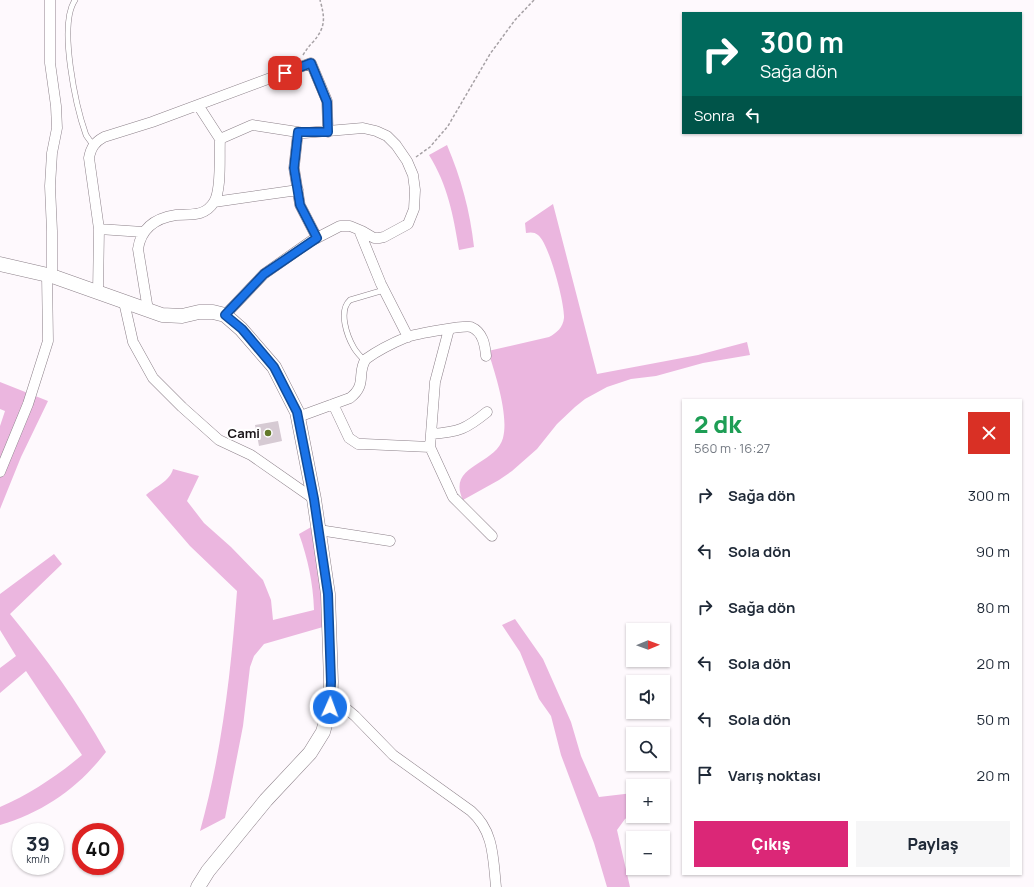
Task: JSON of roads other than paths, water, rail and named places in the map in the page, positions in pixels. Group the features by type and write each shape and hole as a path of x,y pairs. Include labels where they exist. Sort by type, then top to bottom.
{"street":[{"path":"0,472 28,404 48,341 52,231 50,186 52,153 57,128 56,106 50,63 50,0"},
{"path":"98,293 99,229 89,158 90,151 98,140 104,136 152,122 311,63 327,102 328,132"},
{"path":"148,310 138,248 139,240 143,232 156,221 175,215 195,215 202,213 209,208 218,194 220,139 198,105"},
{"path":"220,139 252,125 298,132 328,132 364,128 376,131 387,136 396,145 408,163 413,175 416,190 414,209 408,224 384,237 379,238 374,238 350,226 340,226 317,238 264,274 225,315"},
{"path":"298,132 294,168 300,205 317,238"},
{"path":"214,202 298,190"},
{"path":"99,229 143,232"},
{"path":"359,230 384,290 408,337"},
{"path":"0,264 50,276 162,315 182,316 199,312 213,312 225,315 242,329 274,367 297,412 314,499 328,594 331,682 330,707 323,732 310,753 266,800 208,870 198,887"},
{"path":"124,302 133,342 153,378 182,407 219,440 251,455 314,499"},
{"path":"298,417 350,398 355,394 361,382 361,369 365,361 371,355 408,337 466,326 476,331 480,335 485,345 486,356"},
{"path":"449,329 435,382 430,447 453,497 492,536"},
{"path":"333,404 349,438 353,442 364,444 430,447"},
{"path":"431,434 452,433 465,428 487,412"},
{"path":"319,530 390,541"},
{"path":"330,699 343,706 355,716 393,755 479,818 487,831 491,846 496,887"}],"lane":[{"path":"75,0 70,10 68,31 71,76 87,136 93,145"},
{"path":"365,361 355,350 351,341 346,326 345,307 350,300 384,290"}],"place":[{"name":"Cami","path":"268,433"}]}
